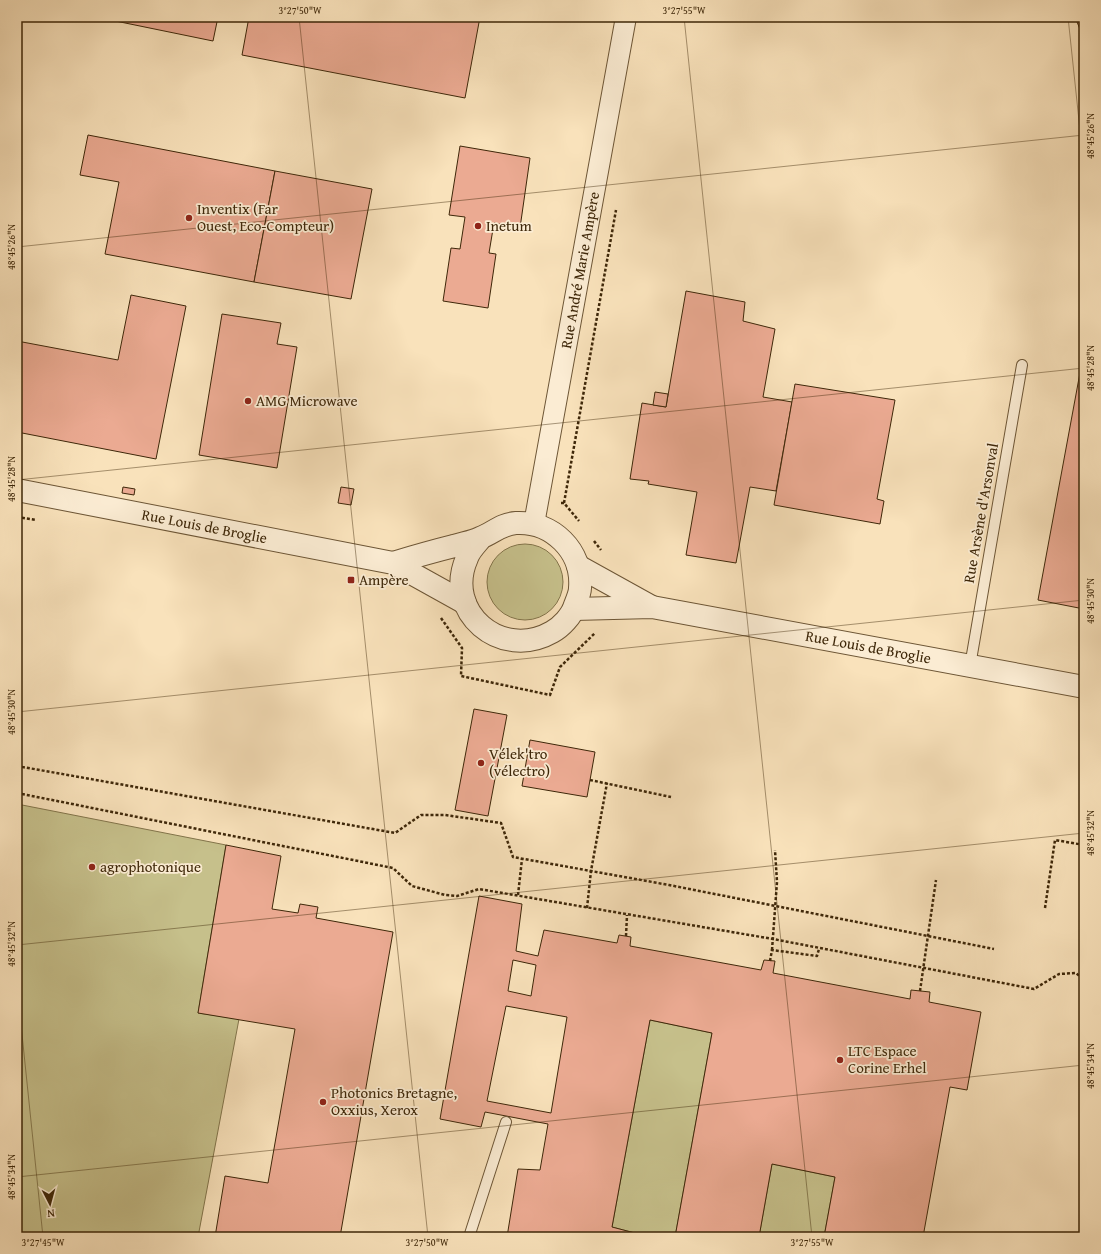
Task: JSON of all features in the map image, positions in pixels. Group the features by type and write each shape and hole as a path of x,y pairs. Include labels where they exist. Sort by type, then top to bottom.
{"street":[{"name":"Rue André Marie Ampère","path":"534,524 626,17"},
{"name":"Rue Louis de Broglie","path":"17,492 393,562 465,604"},
{"name":"Rue Louis de Broglie","path":"393,562 481,538 497,528 515,523 534,524 554,533 569,547 578,566 580,588 574,609 560,627 540,639 518,642 496,637 478,624 465,604 461,580 467,557 481,538"},
{"name":"Rue Louis de Broglie","path":"578,566 652,607"},
{"name":"Rue Louis de Broglie","path":"574,609 652,607 1084,687"}],"lane":[{"name":"Rue Arsène d'Arsonval","path":"970,666 1022,365"},
{"path":"469,1237 506,1122"}],"path":[{"path":"564,503 618,204"},
{"path":"17,517 41,521"},
{"path":"437,611 462,648 461,676 550,695 560,667 598,630"},
{"path":"17,766 395,833 421,815 445,815 501,823 513,857 994,949"},
{"path":"590,780 671,797"},
{"path":"587,908 591,871 607,783"},
{"path":"17,793 393,868 412,886 446,895 457,896 479,889 518,895 773,939 1034,989 1059,974 1076,973 1084,980"},
{"path":"1045,908 1055,840 1084,846"},
{"path":"770,961 777,882 775,850"},
{"path":"518,895 522,859"},
{"path":"920,991 936,880"},
{"path":"626,936 627,915"},
{"path":"772,950 817,956 819,949"}],"shaded area":[{"path":"525,544 540,547 552,555 560,567 563,582 560,597 552,609 540,617 525,620 510,617 498,609 490,597 487,582 490,567 498,555 510,547"},
{"path":"17,804 226,845 198,1013 239,1019 198,1237 17,1237"},
{"path":"650,1020 712,1033 675,1237 650,1237 612,1227"},
{"path":"772,1164 835,1177 824,1237 759,1237"}],"building":[{"path":"96,17 218,17 213,41"},
{"path":"249,17 480,17 465,98 242,55"},
{"path":"1075,17 1084,17 1084,39"},
{"name":"Inventix (Far Ouest, Eco-Compteur)","path":"88,135 275,171 254,282 105,254 119,182 80,175"},
{"name":"Inetum","path":"460,146 530,158 520,228 494,223 489,253 496,254 488,308 443,301 451,248 460,249 465,217 449,215"},
{"path":"275,171 372,189 351,299 254,282"},
{"path":"686,291 745,302 743,321 775,329 763,397 792,402 776,491 750,487 736,563 686,555 697,492 648,484 649,481 630,479 642,403 666,407"},
{"path":"131,295 186,306 156,459 17,432 17,341 118,360"},
{"name":"AMG Microwave","path":"222,314 281,323 277,344 297,347 277,468 199,455"},
{"path":"1084,351 1084,609 1038,600"},
{"path":"795,384 895,400 877,499 884,501 880,524 774,505"},
{"path":"655,392 668,394 666,407 653,405"},
{"path":"123,487 135,489 134,495 122,493"},
{"path":"341,487 354,489 351,505 338,503"},
{"name":"Vélek'tro (vélectro)","path":"474,709 507,715 488,816 455,810"},
{"path":"530,740 595,752 587,797 522,786"},
{"name":"Photonics Bretagne, Oxxius, Xerox","path":"226,845 281,856 272,909 298,913 300,904 318,907 316,918 393,932 340,1237 215,1237 225,1176 268,1183 295,1029 198,1013"},
{"name":"LTC Espace Corine Erhel","path":"479,896 522,904 516,951 538,956 544,930 617,943 619,935 631,937 630,946 761,970 764,960 775,961 773,973 910,999 911,990 930,992 929,1002 981,1012 967,1090 950,1087 923,1237 824,1237 835,1177 772,1164 759,1237 675,1237 712,1033 650,1020 612,1227 650,1237 507,1237 518,1169 540,1170 548,1124 485,1112 481,1127 440,1119","holes":["513,960 536,965 531,996 508,991","506,1006 567,1017 551,1113 487,1101"]}],"place":[{"name":"Inventix (Far Ouest, Eco-Compteur)","path":"189,218"},
{"name":"Inetum","path":"478,226"},
{"name":"AMG Microwave","path":"248,401"},
{"name":"Ampère","path":"351,580"},
{"name":"Vélek'tro (vélectro)","path":"481,763"},
{"name":"agrophotonique","path":"92,867"},
{"name":"LTC Espace Corine Erhel","path":"840,1060"},
{"name":"Photonics Bretagne, Oxxius, Xerox","path":"323,1102"}]}
